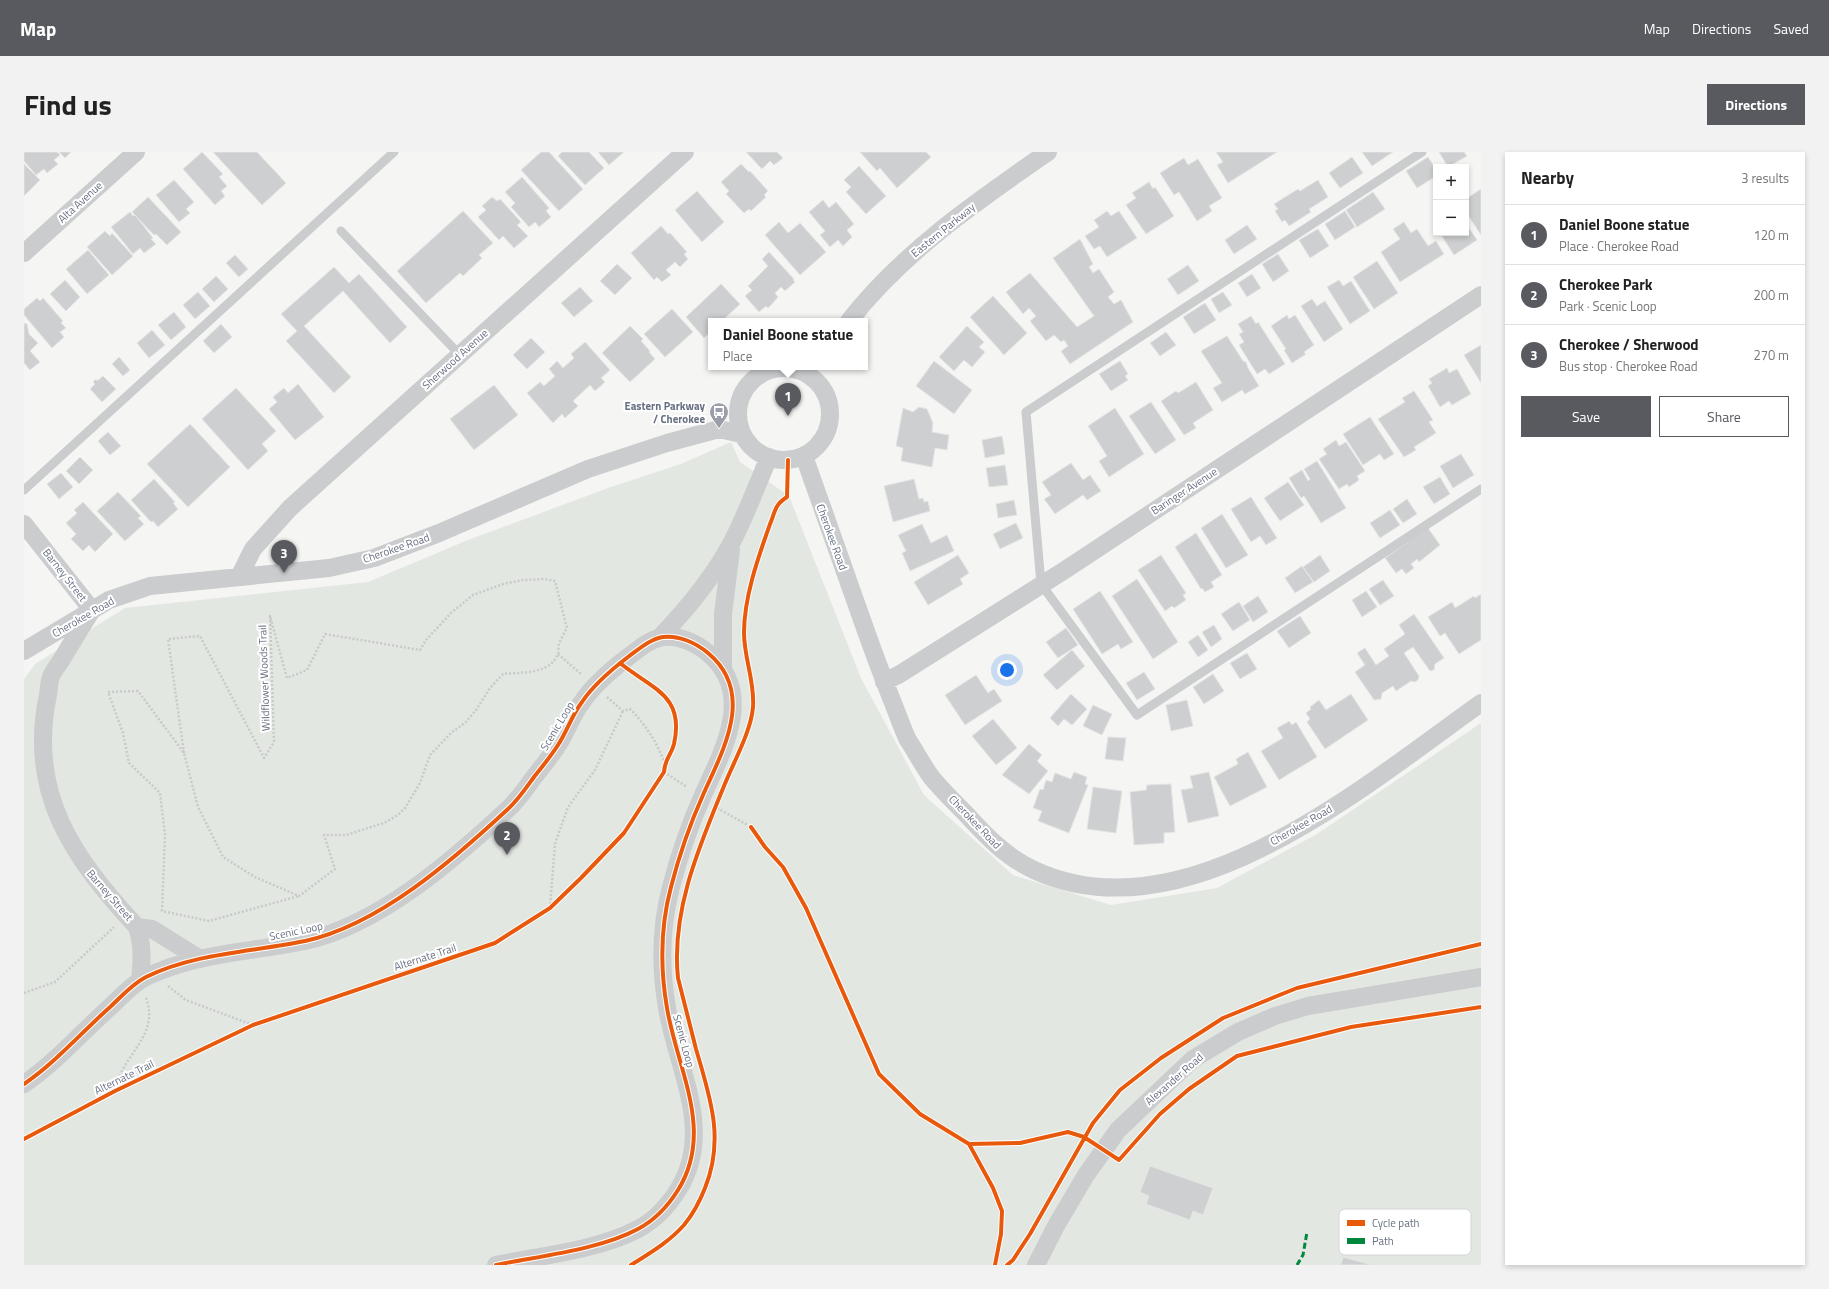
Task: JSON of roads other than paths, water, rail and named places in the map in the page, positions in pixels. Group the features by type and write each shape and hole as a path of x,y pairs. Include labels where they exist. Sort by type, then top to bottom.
{"street":[{"name":"Alta Avenue","path":"24,253 136,152"},
{"name":"Sherwood Avenue","path":"238,577 253,549 290,508 685,152"},
{"name":"Eastern Parkway","path":"852,318 883,282 924,243 1005,182 1048,152"},
{"name":"Baringer Avenue","path":"884,682 900,674 1041,584 1481,295"},
{"path":"770,370 757,376 743,392 737,415 741,434 755,451 769,458 788,460 804,456 820,444 829,428 830,405 824,391 815,372 803,370"},
{"name":"Cherokee Road","path":"24,651 109,600 150,586 329,568 374,558 439,533 588,469 667,443 720,429 741,434"},
{"name":"Cherokee Road","path":"804,456 884,682 907,738 932,777 991,842 1011,857 1033,870 1066,882 1088,887 1111,889 1162,884 1186,879 1210,871 1248,855 1311,821 1366,786 1481,703"},
{"path":"660,637 697,595 732,542 769,458"},
{"name":"Barney Street","path":"24,524 92,610 51,676 43,720 42,746 46,776 56,811 68,838 86,867 137,926 141,938 146,977"},
{"path":"723,669 722,631 724,595 732,542"},
{"name":"Scenic Loop","path":"24,1084 146,977 173,965 307,940 335,932 380,910 412,889 458,853 512,805 558,746 580,704 595,685 644,645 660,637 675,637 696,645 714,658 723,669 730,689 732,714 730,729 723,752 702,798 679,860 666,909 661,946 662,975 667,1013 688,1086 694,1122 693,1148 685,1176 666,1206 638,1229 599,1244 496,1265"},
{"name":"Barney Street","path":"137,926 152,929 200,960"},
{"name":"Alexander Road","path":"1036,1265 1057,1224 1086,1175 1118,1130 1194,1059 1238,1032 1275,1016 1308,1006 1481,977"}],"lane":[{"path":"24,490 394,152"},
{"path":"1422,152 1026,412 1041,584 1137,715 1481,489"},
{"path":"341,231 460,355"}],"place":[{"name":"Daniel Boone statue","path":"788,416"},
{"name":"Eastern Parkway / Cherokee","path":"719,429"},
{"name":"Cherokee / Sherwood","path":"284,573"},
{"name":"Cherokee Park","path":"507,855"}]}
